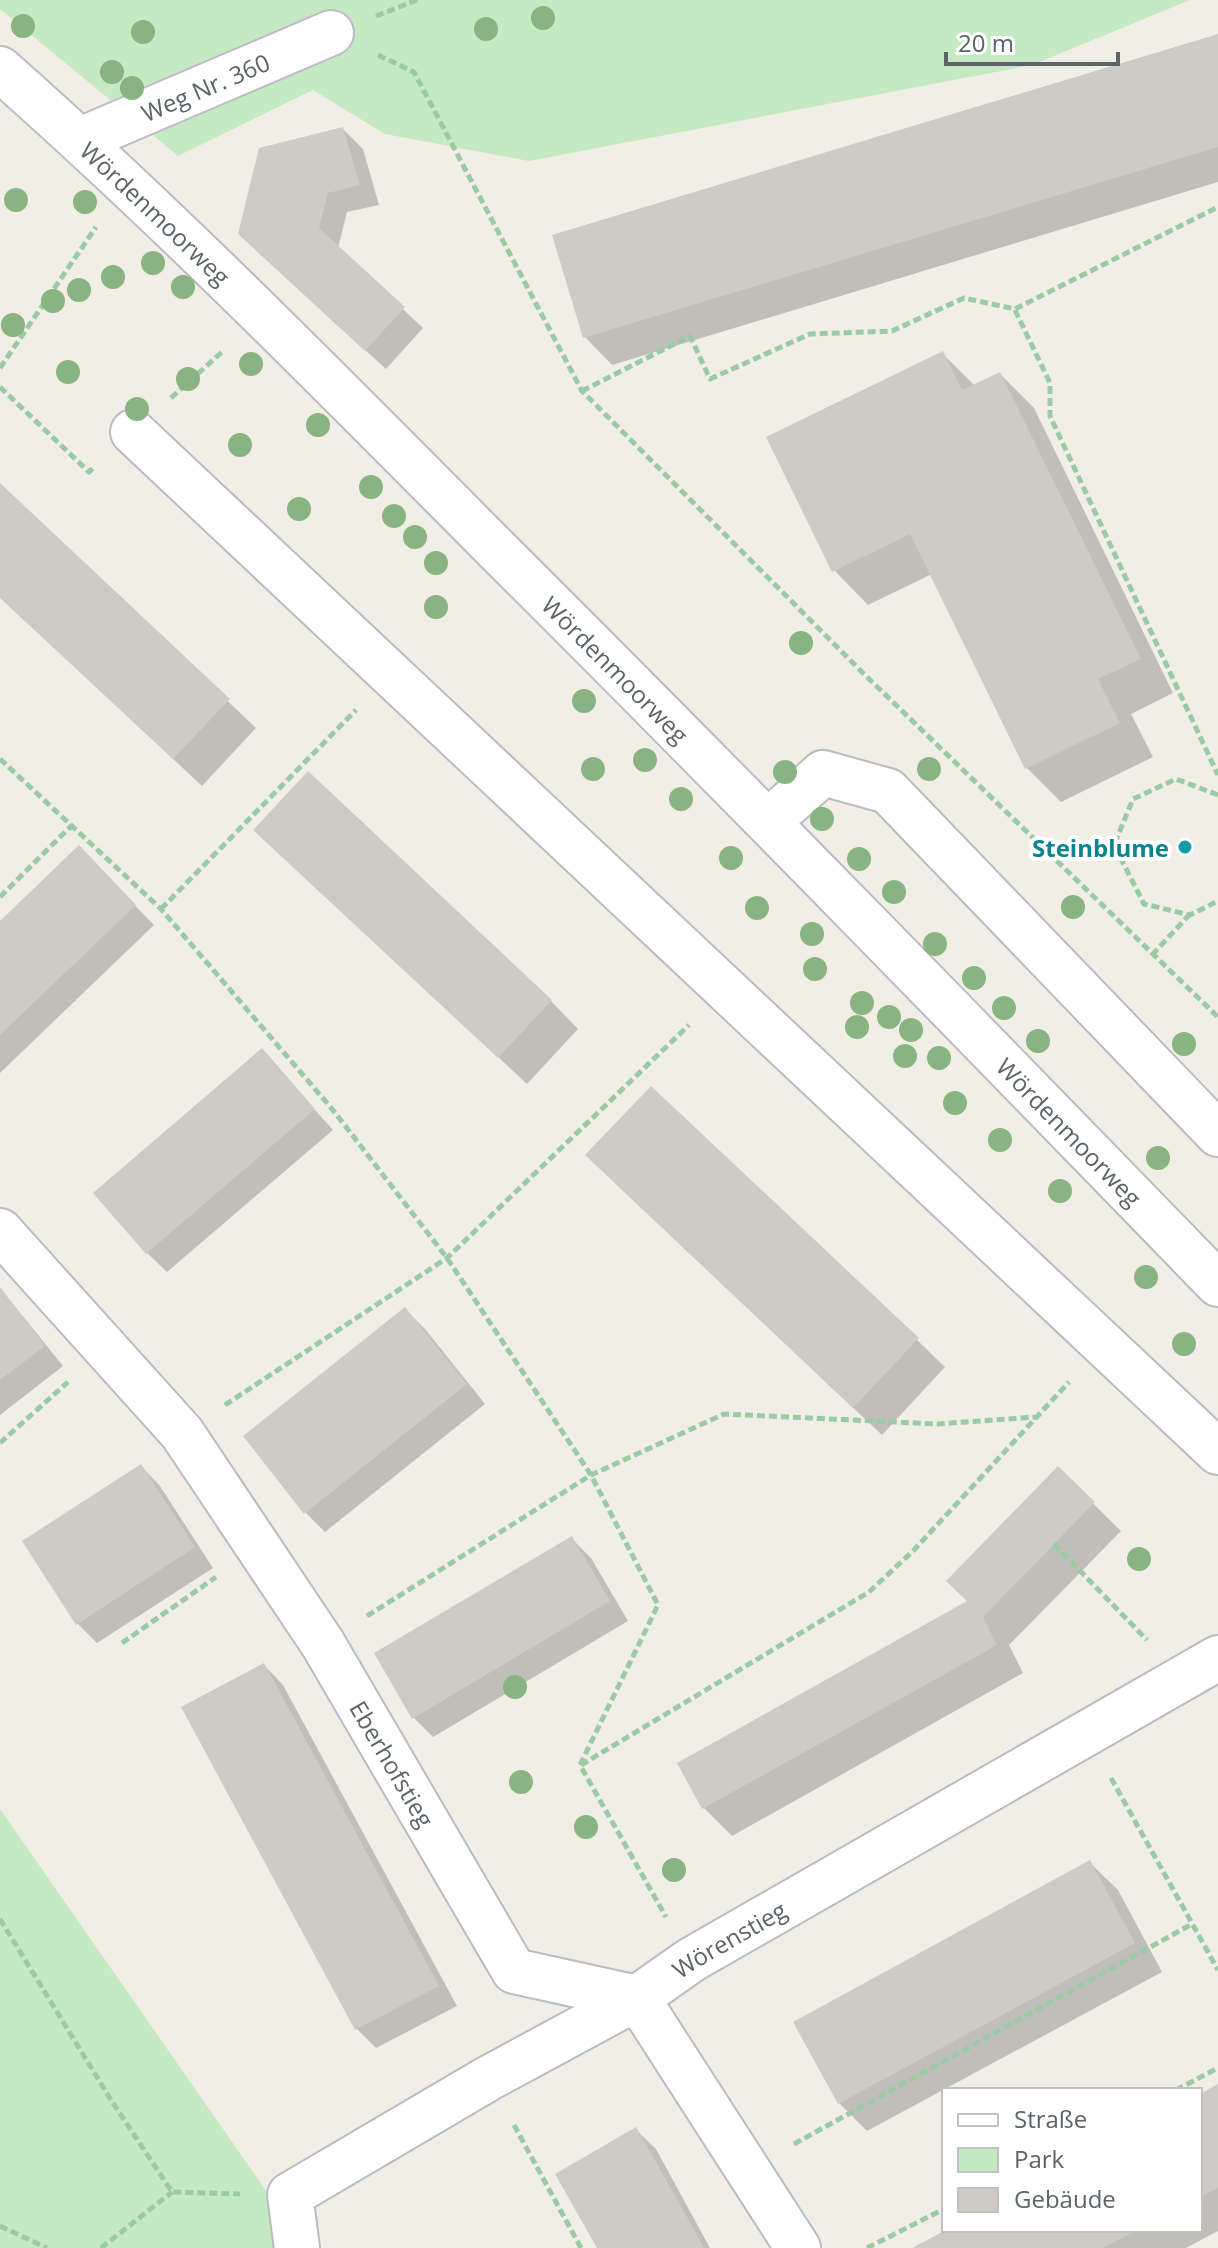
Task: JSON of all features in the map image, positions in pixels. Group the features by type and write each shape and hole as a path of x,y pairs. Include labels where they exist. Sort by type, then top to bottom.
{"street":[{"name":"Weg Nr. 360","path":"80,140 331,33"},
{"name":"Wördenmoorweg","path":"0,69 126,183 263,315 769,821 1218,1284"},
{"path":"133,432 1218,1452"},
{"path":"769,821 823,773 888,791 1218,1134"},
{"name":"Eberhofstieg","path":"0,1231 182,1433 323,1644 514,1971 637,1998"},
{"name":"Wörenstieg","path":"290,2195 489,2078 637,1998 691,1960 1201,1668"},
{"path":"637,1998 798,2248"},
{"path":"290,2195 297,2248"}],"path":[{"path":"331,33 414,72 582,391 864,674 1218,1017"},
{"path":"0,368 126,183"},
{"path":"582,391 690,336 710,379 810,334 892,331 964,298 1015,309 1218,207"},
{"path":"1015,309 1050,383 1050,416 1218,775"},
{"path":"0,387 89,472 263,315"},
{"path":"161,909 390,675"},
{"path":"0,759 161,909 333,1110 447,1258 591,1475 658,1605 580,1765"},
{"path":"1190,915 1144,904 1114,845 1133,799 1176,779 1218,795"},
{"path":"0,897 72,825"},
{"path":"1152,955 1190,915 1218,901"},
{"path":"182,1433 447,1258 727,988"},
{"path":"580,1765 869,1592 913,1551 1105,1344"},
{"path":"0,1443 106,1349"},
{"path":"323,1644 591,1475 724,1414 937,1424 1036,1417"},
{"path":"1054,1544 1201,1668"},
{"path":"122,1643 258,1547"},
{"path":"1086,1732 1218,1970"},
{"path":"580,1765 691,1960"},
{"path":"0,1919 111,2100 172,2192"},
{"path":"747,2170 1192,1924"},
{"path":"1180,2088 1218,2068"},
{"path":"489,2078 581,2248"},
{"path":"101,2248 172,2192 290,2195"},
{"path":"867,2248 942,2210"},
{"path":"0,2226 47,2248"}],"green space":[{"path":"0,0 1190,0 1032,65 529,161 385,134 313,90 178,156 0,9"},
{"path":"0,1809 306,2248 0,2248"}],"building":[{"path":"1218,34 1218,147 583,338 552,235"},
{"path":"343,127 360,185 328,193 319,228 405,307 365,351 238,234 259,148"},
{"path":"943,351 962,390 1000,372 1141,659 1098,679 1120,723 1025,769 910,534 832,572 766,437"},
{"path":"0,483 230,699 173,759 0,598"},
{"path":"308,771 552,1000 498,1058 253,830"},
{"path":"79,845 136,905 0,1035 0,921"},
{"path":"262,1048 315,1109 146,1254 93,1193"},
{"path":"651,1086 919,1338 853,1408 585,1155"},
{"path":"0,1287 45,1346 0,1380"},
{"path":"405,1307 467,1384 304,1514 243,1436"},
{"path":"141,1464 195,1547 76,1625 22,1541"},
{"path":"1058,1466 1095,1502 983,1617 997,1645 702,1809 677,1763 967,1601 946,1581"},
{"path":"572,1536 610,1601 412,1719 374,1653"},
{"path":"264,1663 439,1986 355,2030 181,1707"},
{"path":"1090,1860 1135,1943 838,2104 793,2022"},
{"path":"1218,2084 1218,2188 1202,2196 1202,2093"},
{"path":"636,2127 704,2248 597,2248 555,2174"},
{"path":"942,2232 1133,2232 1103,2248 912,2248"}],"place":[{"name":"Steinblume","path":"1185,847"}]}
